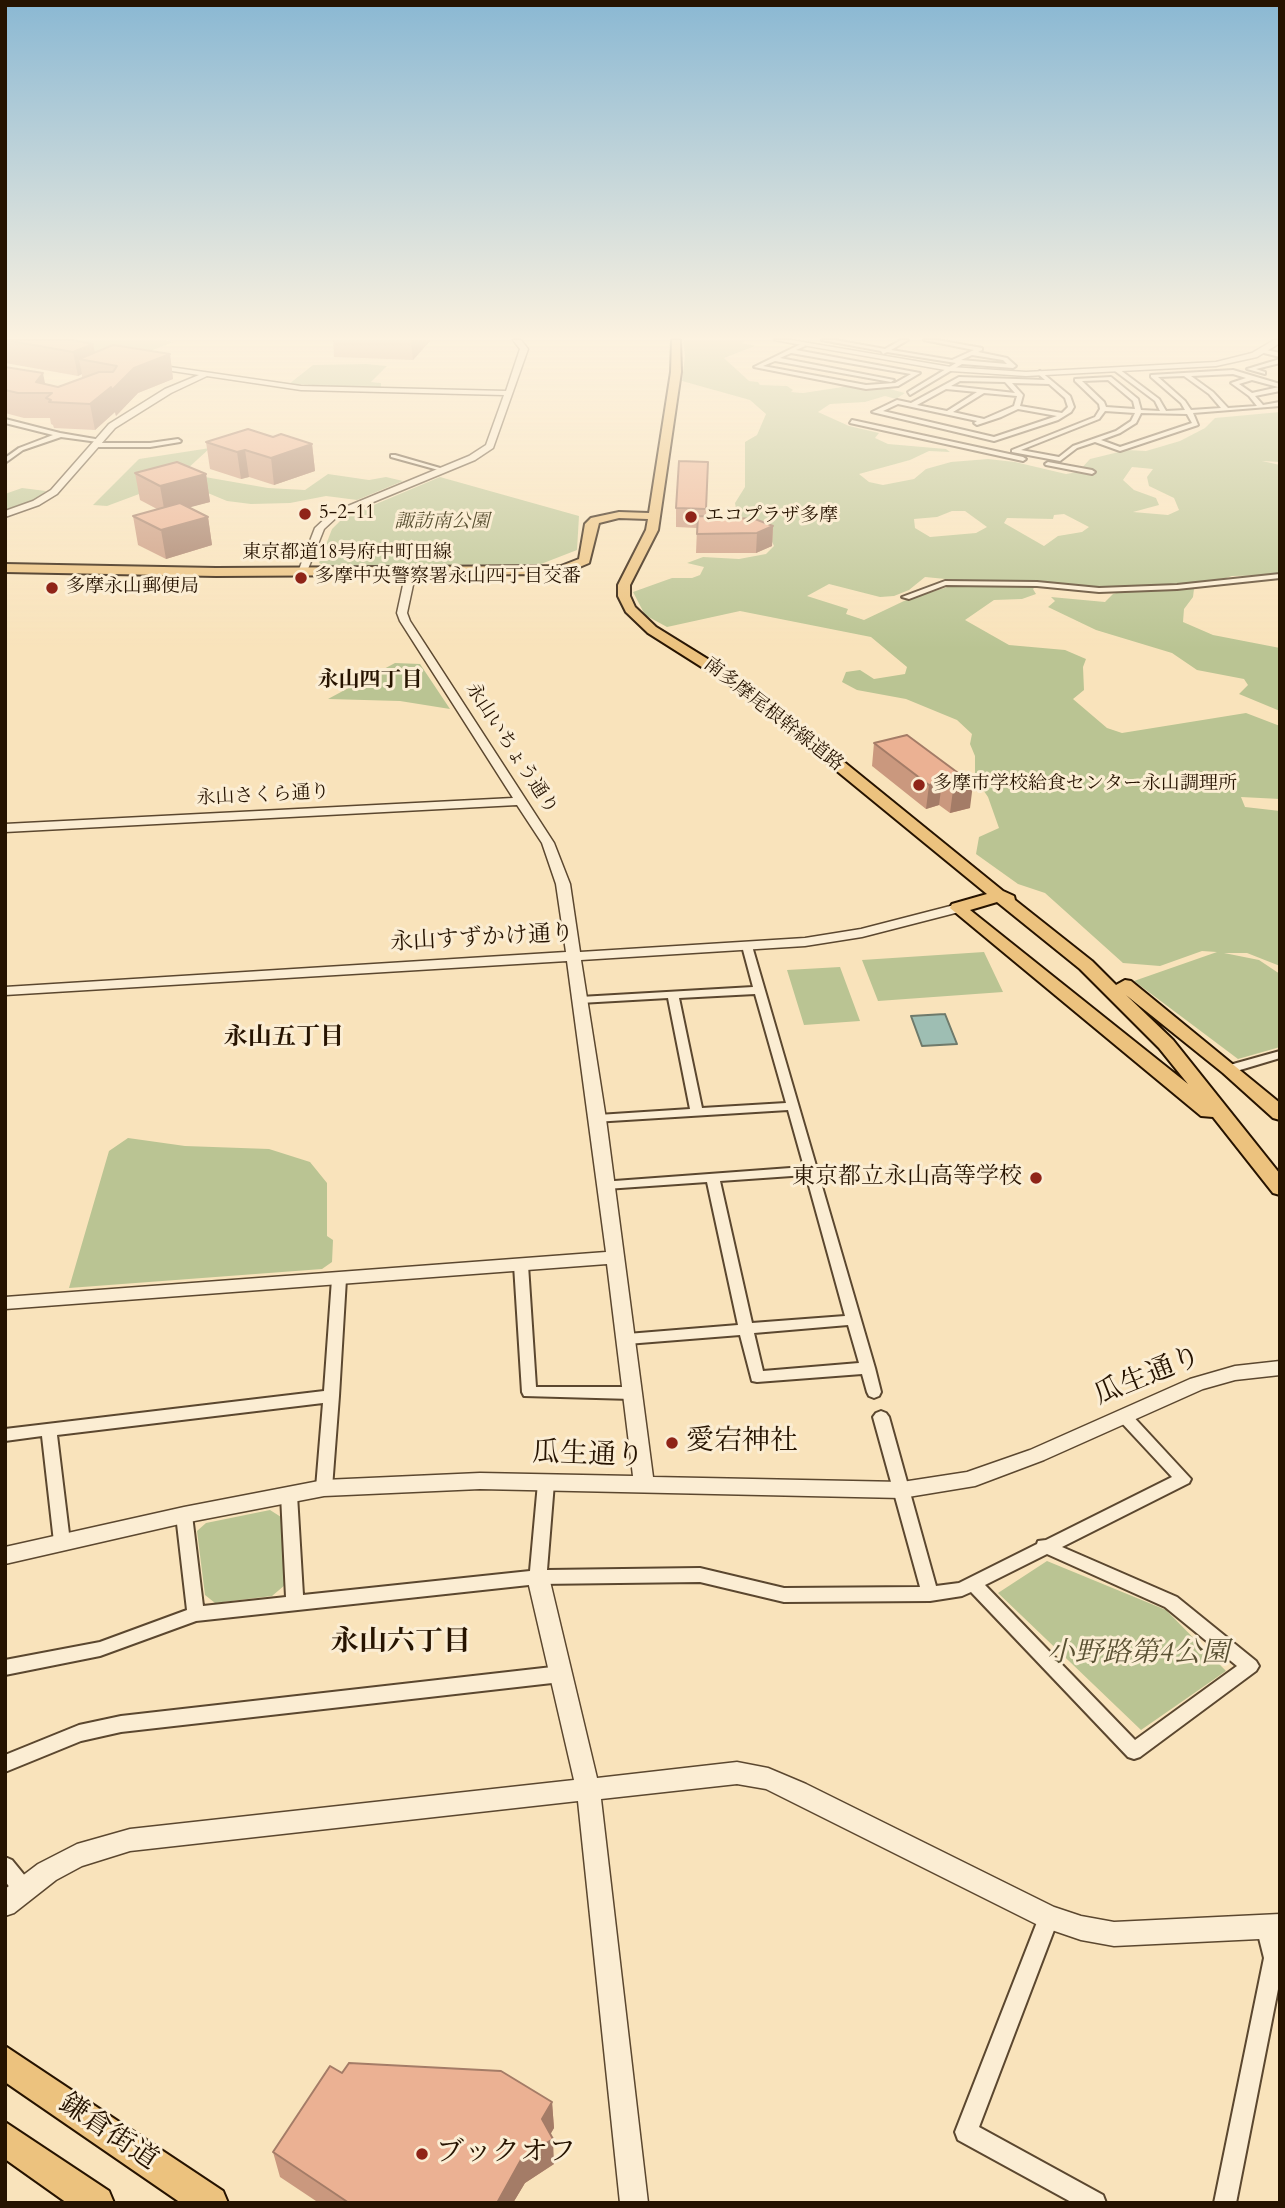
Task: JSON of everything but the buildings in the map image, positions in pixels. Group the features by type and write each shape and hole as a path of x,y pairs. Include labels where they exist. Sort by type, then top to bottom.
{"main road":[{"name":"南多摩尾根幹線道路","path":"665,443 654,516 647,542 624,585 625,601 636,617 652,630 737,682 804,739 1001,895 1017,903 1097,963 1230,1069 1280,1114"},
{"name":"東京都道18号府中町田線","path":"5,568 303,572 573,568 585,561 591,524 595,520 619,515 654,516"},
{"name":"南多摩尾根幹線道路","path":"1001,895 1010,906 1086,965 1139,1015 1280,1188"},
{"path":"958,908 1001,895"},
{"path":"958,908 1176,1083 1261,1164"},
{"name":"鎌倉街道","path":"5,2062 211,2203"},
{"path":"5,2139 97,2203"}],"street":[{"path":"5,461 21,449 39,443"},
{"path":"5,514 49,496 97,443"},
{"path":"98,443 136,446 161,443"},
{"path":"303,572 325,522 347,509 478,455 490,443"},
{"path":"943,443 1092,472"},
{"path":"973,450 986,443"},
{"path":"1029,443 1014,451 1060,459"},
{"path":"1053,465 1075,447 1086,443"},
{"path":"1103,443 1121,449 1140,443"},
{"path":"129,456 136,446"},
{"path":"393,456 444,470"},
{"name":"永山いちょう通り","path":"411,571 402,612 405,621 522,802 554,858 563,884 598,1119 644,1486"},
{"path":"906,597 945,583 1037,584 1099,590 1177,587 1280,576"},
{"name":"永山さくら通り","path":"5,828 522,802"},
{"name":"永山すずかけ通り","path":"5,991 805,942 862,933 958,908"},
{"path":"747,946 874,1392"},
{"path":"580,1000 760,990"},
{"path":"673,995 697,1112"},
{"path":"1230,1069 1280,1054"},
{"path":"598,1119 793,1106"},
{"path":"606,1185 809,1171"},
{"path":"713,1179 757,1377 868,1368"},
{"path":"5,1303 615,1257"},
{"path":"521,1265 529,1392 632,1393"},
{"path":"324,1488 339,1279"},
{"path":"627,1339 746,1327 853,1321"},
{"name":"瓜生通り","path":"5,1556 184,1515 324,1488 428,1482 902,1490 968,1480 1037,1455 1197,1384 1236,1373 1280,1368"},
{"path":"5,1435 49,1432 332,1396"},
{"path":"5,1668 100,1649 196,1614 538,1577 700,1575 784,1595 930,1594 962,1589 1183,1479 1124,1416"},
{"path":"881,1417 930,1594"},
{"path":"49,1432 62,1542"},
{"path":"546,1483 538,1577 588,1789 635,2202"},
{"path":"289,1495 295,1604"},
{"path":"184,1515 196,1614"},
{"path":"973,1583 1134,1751 1250,1666 1171,1602 1044,1546"},
{"path":"5,1764 79,1733 121,1724 561,1674"},
{"path":"5,1866 14,1897 77,1856 130,1840 710,1774 737,1773 768,1779 1049,1917 1098,1933 1273,1926 1274,1958 1225,2203"},
{"path":"1049,1917 966,2132 1095,2203"}],"green space":[{"path":"745,443 886,443 946,449 950,452 929,451 910,460 859,474 869,482 883,485 914,479 926,469 951,462 988,459 1015,462 1066,474 1078,472 1090,459 1127,450 1146,451 1173,443 1280,443 1280,462 1262,461 1280,465 1280,580 1271,575 1232,576 1194,589 1193,597 1184,609 1183,622 1213,635 1280,648 1280,711 1239,694 1248,685 1244,679 1197,670 1172,653 1096,630 1048,607 1055,601 1051,597 1105,602 1113,594 1123,591 1120,587 1087,589 1039,583 1033,589 1036,594 1022,599 994,600 965,620 1009,645 1065,650 1086,659 1083,667 1084,690 1073,699 1107,728 1122,733 1246,713 1280,726 1280,799 1241,797 1245,807 1280,811 1280,966 1247,953 1224,953 1259,960 1280,974 1280,1047 1238,1059 1134,981 1217,952 1202,951 1160,966 1123,963 1045,893 1018,884 976,854 979,837 999,828 988,797 975,778 975,756 970,744 972,734 957,720 906,699 857,690 842,682 846,672 860,670 874,679 905,674 907,667 871,637 740,611 667,627 645,615 633,592 672,578 692,578 700,575 704,567 687,563 703,557 739,559 766,554 774,546 770,537 739,526 735,503 745,487","holes":["1132,467 1153,469 1147,477 1149,486 1174,498 1179,510 1168,515 1133,512 1159,505 1156,498 1134,490 1123,480","952,511 965,511 987,527 976,533 930,537 915,528 914,519 937,517","1064,514 1089,527 1082,532 1058,536 1044,546 1004,523 1007,518 1053,519 1054,515","925,577 966,581 904,601 864,620 846,614 848,609 807,596 829,584 880,597 894,596 909,590"]},
{"path":"210,448 174,481 107,506 93,505 139,459"},
{"path":"328,474 369,480 386,477 403,481 357,500 326,496 290,503 251,504 227,501 203,491 205,477 268,488 305,490"},
{"name":"諏訪南公園","path":"440,477 579,516 577,550 541,564 326,566 319,563 332,529 343,518"},
{"path":"22,488 46,491 36,499 5,510 5,494"},
{"path":"395,663 420,664 450,709 400,701 328,699"},
{"path":"984,952 1003,992 878,1001 862,960"},
{"path":"840,967 860,1021 804,1025 787,970"},
{"path":"128,1138 185,1146 269,1149 310,1162 327,1183 327,1236 333,1240 332,1262 322,1269 69,1288 109,1151"},
{"path":"270,1510 281,1517 285,1585 272,1596 215,1603 205,1595 197,1531 206,1523"},
{"name":"小野路第4公園","path":"1047,1561 1166,1610 1226,1671 1141,1730 998,1593"}],"water":[{"path":"945,1014 957,1044 922,1046 911,1016"}],"place":[{"name":"5-2-11","path":"305,514"},
{"name":"エコプラザ多摩","path":"691,517"},
{"name":"多摩中央警察署永山四丁目交番","path":"301,578"},
{"name":"多摩永山郵便局","path":"52,588"},
{"name":"多摩市学校給食センター永山調理所","path":"919,785"},
{"name":"東京都立永山高等学校","path":"1036,1178"},
{"name":"愛宕神社","path":"672,1443"},
{"name":"ブックオフ","path":"422,2154"}],"district":[{"name":"永山四丁目","path":"370,681"},
{"name":"永山五丁目","path":"284,1038"},
{"name":"永山六丁目","path":"401,1644"}]}
